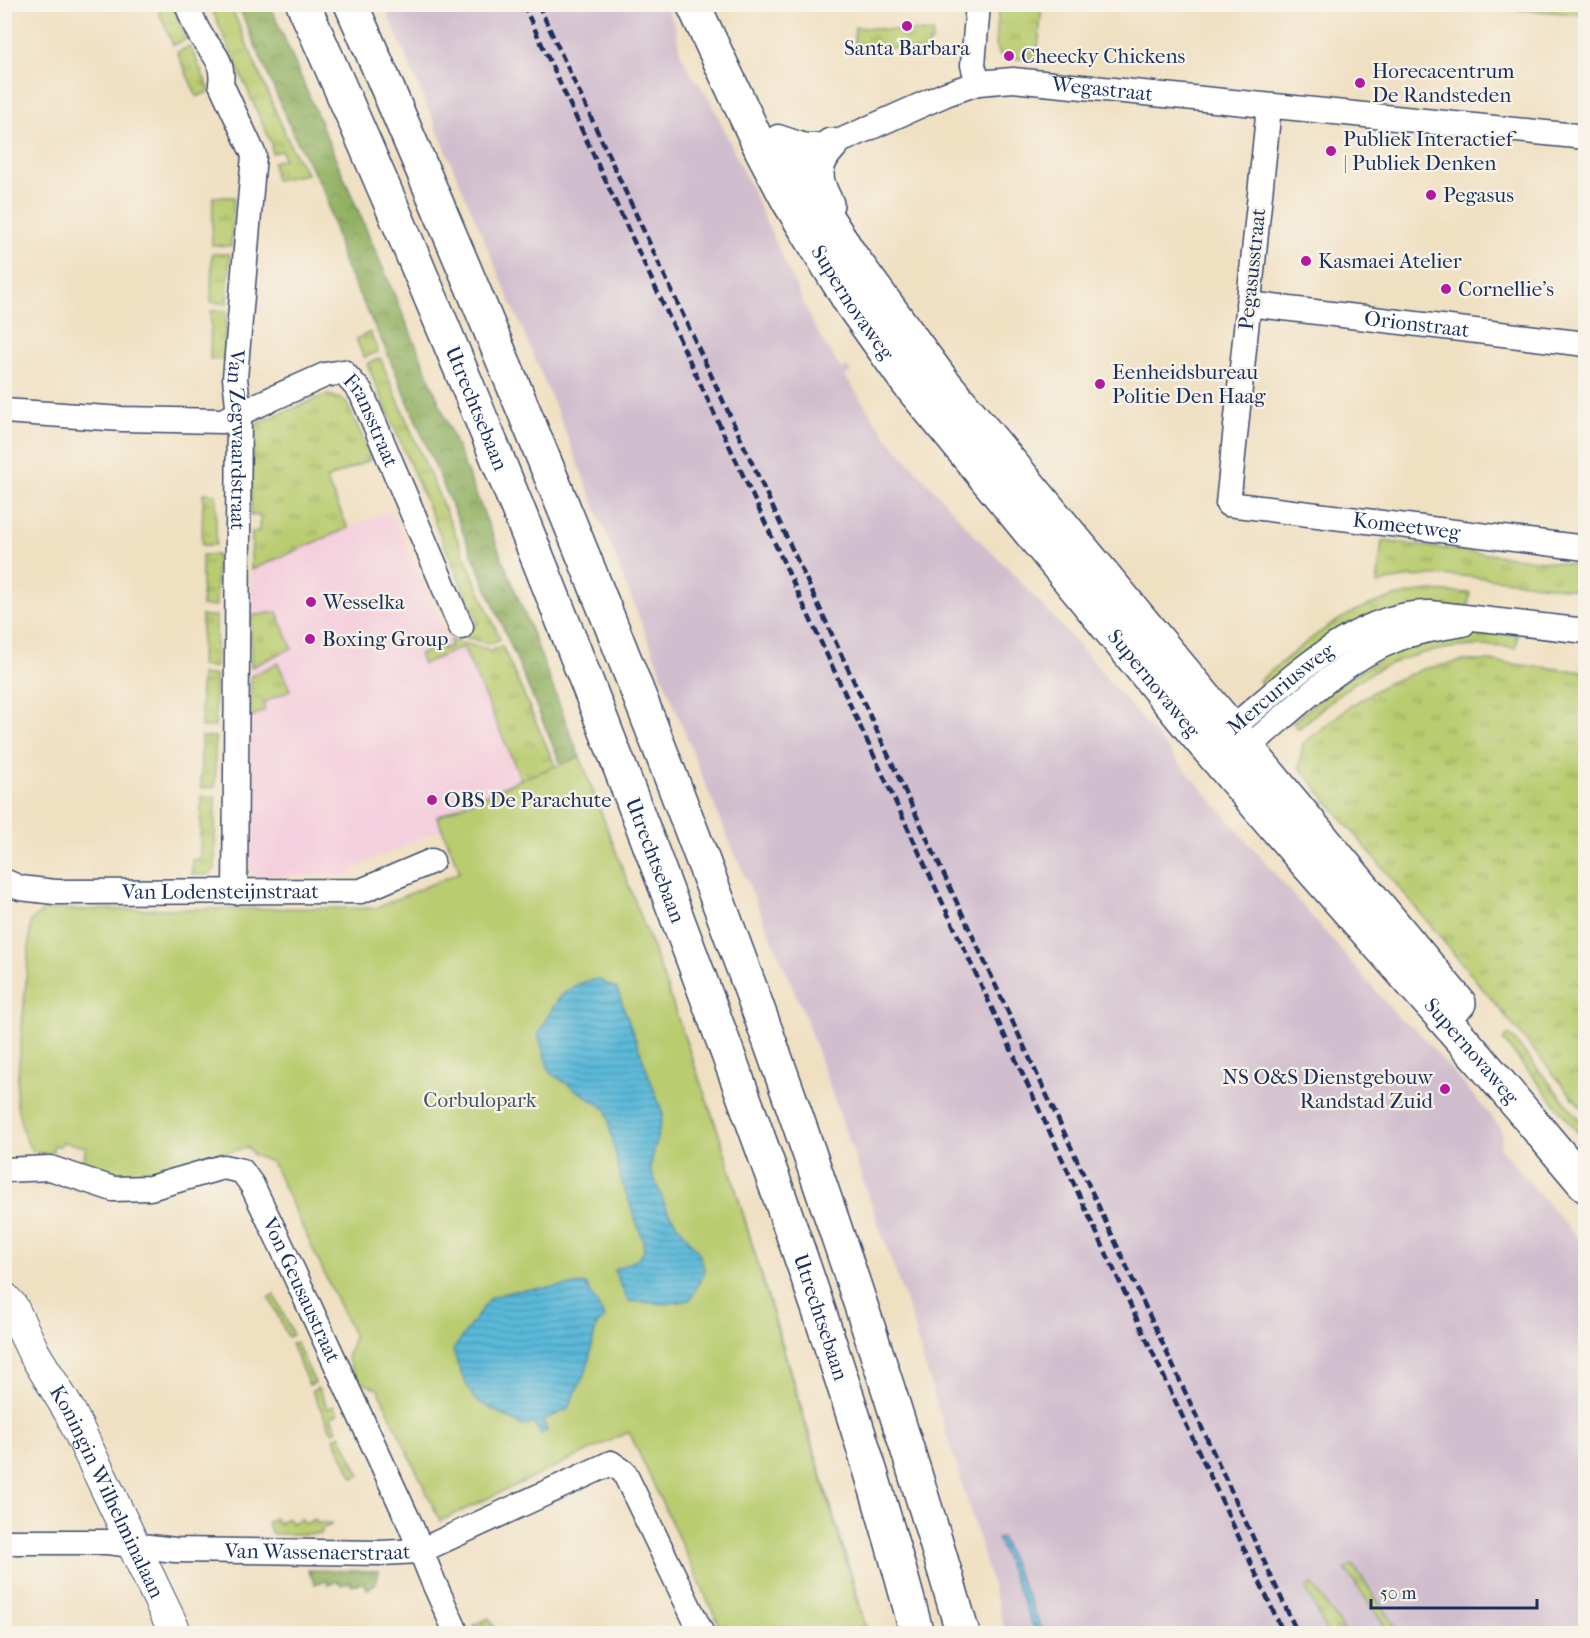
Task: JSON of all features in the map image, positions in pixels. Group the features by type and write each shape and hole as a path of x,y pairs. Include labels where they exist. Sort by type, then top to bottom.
{"main road":[{"name":"Utrechtsebaan","path":"303,4 382,184 489,439 660,872 761,1145 847,1397 889,1531 917,1634"},
{"name":"Utrechtsebaan","path":"351,4 537,441 613,629 796,1111 874,1339 963,1634"},
{"path":"693,4 770,144"},
{"path":"716,4 770,144"},
{"name":"Supernovaweg","path":"770,144 941,379 1586,1155"},
{"name":"Supernovaweg","path":"770,144 812,242 879,345 918,395 1215,757 1474,1052 1586,1186"},
{"path":"828,223 830,209 819,187 816,169 822,155 831,145"}],"street":[{"name":"Van Zegwaardstraat","path":"187,4 200,36 213,49 223,73 221,84 254,156 235,378 238,414 235,892"},
{"path":"978,4 973,65 978,83"},
{"name":"Wegastraat","path":"770,144 831,145 943,95 978,83 1013,80 1586,137"},
{"name":"Pegasusstraat","path":"1228,504 1269,107"},
{"name":"Orionstraat","path":"1248,304 1586,344"},
{"name":"Fransstraat","path":"4,411 122,419 222,421 324,375 343,372 361,392 461,627"},
{"name":"Komeetweg","path":"1228,504 1586,548"},
{"name":"Mercuriusweg","path":"1215,757 1377,648 1399,639 1424,631 1492,620 1586,632"},
{"name":"Van Lodensteijnstraat","path":"4,881 20,888 55,892 361,891 432,861"},
{"name":"Von Geusaustraat","path":"4,1170 50,1168 113,1189 150,1188 223,1167 242,1171 252,1185 281,1245 410,1524 457,1634"},
{"name":"Koningin Wilhelminalaan","path":"4,1299 12,1307 34,1353 70,1412 176,1634"},
{"name":"Koningin Wilhelminalaan","path":"4,1332 34,1353"},
{"name":"Van Wassenaerstraat","path":"4,1542 107,1542 175,1550 420,1551 611,1462 624,1472 702,1634"}],"shaded area":[{"path":"384,5 665,5 675,26 680,52 691,73 710,99 815,328 841,369 847,366 851,372 845,376 886,436 976,537 1073,639 1400,1019 1417,1030 1501,1128 1500,1148 1585,1247 1585,1633 1044,1633 1001,1537 997,1538 1036,1633 1006,1633 915,1335 917,1334 803,1011 708,791 557,411"},
{"path":"391,509 448,642 463,646 522,779 437,817 442,829 355,868 350,876 254,876 250,869 251,571"}],"green space":[{"path":"156,5 172,5 187,39 173,45"},
{"path":"210,5 230,5 291,147 307,174 275,180 273,162 284,159 282,151 272,153 271,143"},
{"path":"238,5 270,5 415,343 529,625 653,949 721,1140 867,1633 579,807 387,352 343,261 325,193 295,138"},
{"path":"999,5 1042,5 1037,59 1006,58 999,54 996,44"},
{"path":"1464,5 1585,5 1585,15"},
{"path":"855,27 933,33 932,42 929,42 928,51 854,44"},
{"path":"190,46 210,91 197,97 177,52"},
{"path":"213,197 234,197 231,246 212,245"},
{"path":"212,254 230,254 227,304 211,302"},
{"path":"211,311 227,311 224,360 210,359"},
{"path":"370,332 378,352 364,357 356,339"},
{"path":"380,358 500,639 489,644 454,634 478,623 367,364"},
{"path":"327,394 346,401 372,459 326,479 348,528 251,570 252,532 259,531 260,516 251,515 252,429 256,424"},
{"path":"203,493 216,494 216,545 202,545"},
{"path":"1382,541 1585,566 1585,591 1507,580 1454,576 1427,576 1377,584"},
{"path":"202,555 217,555 216,606 202,606"},
{"path":"1431,591 1470,593 1468,606 1264,687 1259,681 1318,634 1357,610 1379,601"},
{"path":"277,612 292,648 251,667 251,616"},
{"path":"202,616 216,616 216,667 201,666"},
{"path":"1490,633 1518,635 1516,648 1474,646 1413,656 1393,663 1356,682 1298,729 1293,722 1336,686 1389,653 1449,635"},
{"path":"450,640 491,650 502,646 575,810 437,817 521,779 463,647 423,664 419,654 441,644 443,649 451,646"},
{"path":"1463,661 1488,661 1585,672 1585,1112 1299,767 1303,744 1350,706 1386,684 1423,669"},
{"path":"278,663 290,690 263,703 265,710 250,718 251,676"},
{"path":"201,675 215,675 215,727 201,727"},
{"path":"201,737 215,737 215,787 201,788"},
{"name":"Corbulopark","path":"580,757 653,949 721,1140 867,1633 723,1633 629,1432 440,1521 378,1389 358,1381 347,1358 354,1337 272,1162 253,1155 248,1147 131,1175 104,1170 83,1161 86,1147 62,1142 60,1146 54,1145 52,1153 37,1153 32,1150 22,1129 16,1099 31,921 44,910 376,908 460,872 437,817 522,779"},
{"path":"201,797 215,797 215,869 209,875 192,874 192,860 200,859"},
{"path":"1509,1034 1585,1126 1585,1141 1503,1040"},
{"path":"274,1294 293,1335 288,1337 269,1297"},
{"path":"296,1342 315,1383 309,1385 291,1344"},
{"path":"318,1388 328,1409 334,1406 338,1414 331,1417 337,1430 332,1432 312,1391"},
{"path":"340,1435 360,1475 353,1478 334,1438"},
{"path":"275,1518 278,1523 288,1518 291,1523 302,1519 304,1524 315,1519 317,1523 331,1523 331,1525 322,1529 321,1534 272,1534 267,1522"},
{"path":"1353,1565 1402,1633 1390,1633 1345,1569"},
{"path":"308,1570 379,1571 376,1583 367,1589 362,1582 352,1586 350,1582 341,1585 338,1581 328,1585 326,1580 315,1584"},
{"path":"1313,1585 1346,1633 1327,1633 1306,1588"},
{"path":"489,1618 497,1633 478,1633 474,1625"}],"water":[{"path":"597,979 617,989 663,1114 650,1168 668,1212 699,1253 705,1271 690,1300 665,1304 628,1301 614,1270 637,1259 644,1251 643,1240 621,1180 606,1109 550,1073 538,1034 566,991 584,982"},
{"path":"586,1284 605,1318 596,1326 587,1369 567,1410 543,1420 547,1431 541,1434 534,1424 523,1426 475,1400 461,1374 453,1350 490,1298 513,1291"},
{"path":"1001,1537 1044,1633 1036,1633 997,1538"}],"railway":[{"path":"523,4 1284,1634"},
{"path":"538,4 1298,1634"}],"place":[{"name":"Santa Barbara","path":"907,26"},
{"name":"Cheecky Chickens","path":"1009,56"},
{"name":"Horecacentrum De Randsteden","path":"1360,83"},
{"name":"Publiek Interactief | Publiek Denken","path":"1331,151"},
{"name":"Pegasus","path":"1431,195"},
{"name":"Kasmaei Atelier","path":"1306,261"},
{"name":"Cornellie's","path":"1446,289"},
{"name":"Eenheidsbureau Politie Den Haag","path":"1100,384"},
{"name":"Wesselka","path":"311,602"},
{"name":"Boxing Group","path":"310,639"},
{"name":"OBS De Parachute","path":"432,800"},
{"name":"NS O&S Dienstgebouw Randstad Zuid","path":"1445,1089"}]}
